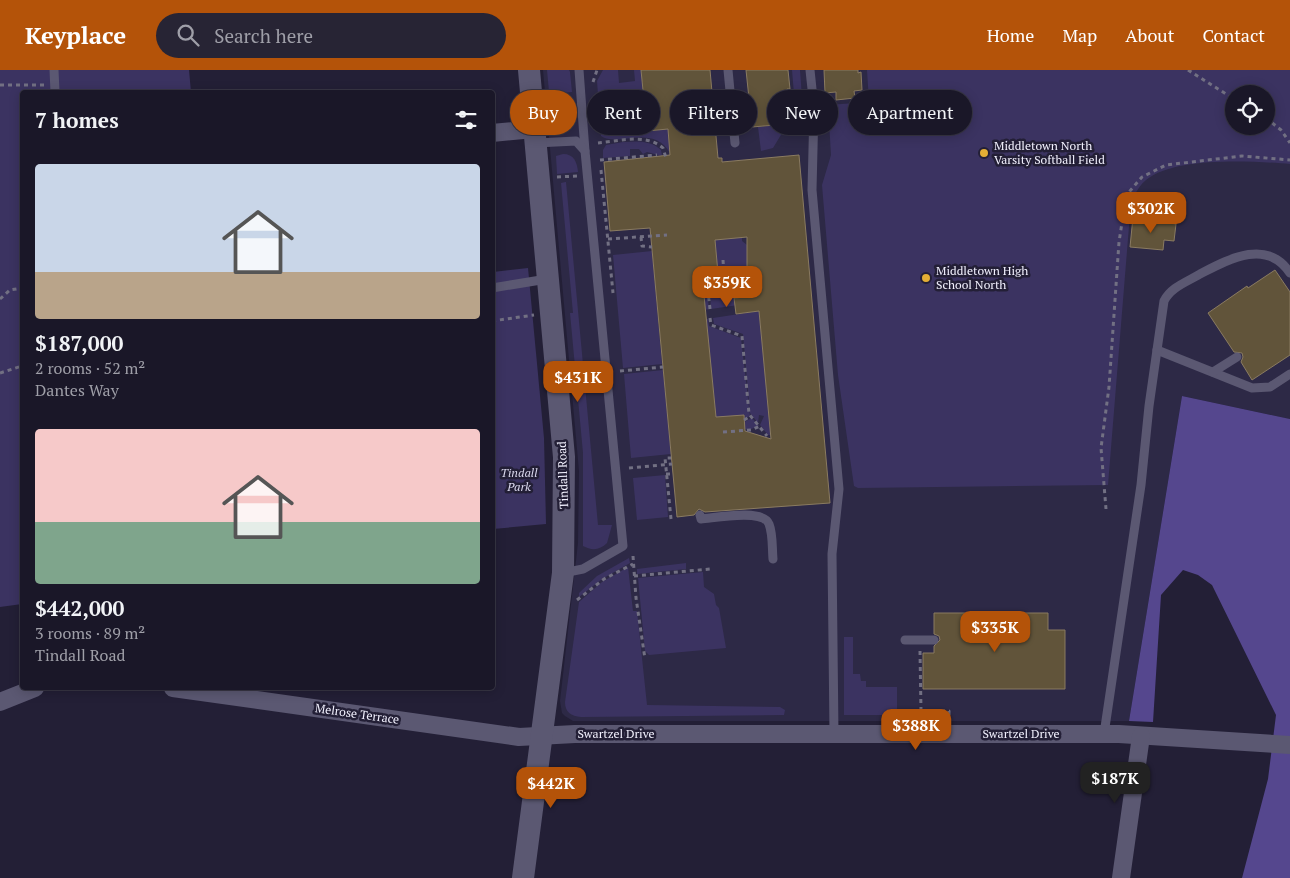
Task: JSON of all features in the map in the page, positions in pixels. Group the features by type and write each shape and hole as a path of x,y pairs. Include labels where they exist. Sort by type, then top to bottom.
{"street":[{"name":"Tindall Road","path":"523,878 563,573 564,457 529,70"},
{"path":"495,133 535,136"},
{"path":"0,702 30,690"},
{"name":"Melrose Terrace","path":"187,690 519,737 542,736"},
{"name":"Swartzel Drive","path":"542,736 1104,734 1290,745"},
{"path":"1122,878 1141,736"}],"lane":[{"path":"54,70 55,89"},
{"path":"563,573 583,569 623,546 579,70"},
{"path":"728,70 735,143"},
{"path":"810,70 814,108 812,190 839,488 832,554 834,734"},
{"path":"535,136 576,141 585,151"},
{"path":"1104,734 1141,485 1164,301 1174,288 1241,254 1259,254 1274,258 1290,274"},
{"path":"495,288 548,279"},
{"path":"1157,350 1252,388 1262,389 1270,387 1290,374"},
{"path":"1213,372 1237,357"},
{"path":"700,515 701,519 756,514 764,518 769,524 773,559"},
{"path":"905,640 934,640"}],"path":[{"path":"1188,70 1225,93"},
{"path":"0,85 55,89"},
{"path":"1275,125 1290,143"},
{"path":"598,143 626,140 649,141 664,148 666,158"},
{"path":"600,160 657,155"},
{"path":"1106,509 1102,448 1109,387 1118,242 1125,203 1129,192 1138,180 1150,171 1172,164 1242,156 1290,160"},
{"path":"557,177 579,176"},
{"path":"608,239 667,235"},
{"path":"641,237 642,246 652,247"},
{"path":"723,260 725,289"},
{"path":"710,310 707,282 711,276 744,275"},
{"path":"0,299 10,290 20,288"},
{"path":"708,291 735,288"},
{"path":"495,321 534,315"},
{"path":"710,318 711,325 742,336 749,414 767,436"},
{"path":"0,373 20,367"},
{"path":"620,371 663,367"},
{"path":"744,420 751,416"},
{"path":"723,432 751,430 760,426"},
{"path":"671,458 665,458 671,519"},
{"path":"629,468 672,464"},
{"path":"666,474 673,474"},
{"path":"633,556 634,576 646,659"},
{"path":"577,600 604,579 633,563"},
{"path":"634,576 710,569"},
{"path":"920,651 922,659 921,711 949,711 949,718"}],"shaded area":[{"name":"Middletown High School North","path":"543,70 1290,70 1290,419 1182,396 1129,721 573,721 562,713 560,701 578,543 579,471 549,135 577,135 577,90 545,90"},
{"path":"1182,396 1290,419 1290,878 1242,878 1268,779 1276,715 1212,585 1198,575 1183,570 1161,595 1153,722 1129,721"}],"green space":[{"path":"0,70 189,70 191,90 20,90 20,604 0,607"},
{"path":"547,70 569,70 572,90 549,90"},
{"path":"603,70 618,70 619,83 635,81 634,70 641,70 643,90 598,90 597,81"},
{"path":"792,70 800,70 801,90 794,90"},
{"path":"867,70 1290,70 1290,164 1236,161 1176,167 1159,172 1146,180 1139,187 1135,196 1130,214 1108,485 858,488 854,486 838,375 822,185 831,155 830,135 838,135 838,104 848,104 848,135 972,135 972,90 868,90"},
{"path":"767,126 767,135 781,135 773,148 761,151 758,127"},
{"path":"668,129 670,153 663,144 654,139 617,140 601,136 660,135 660,130"},
{"path":"638,141 653,144 661,150 662,156 647,152 643,154 639,149 630,149 630,156 603,158 603,150 606,145"},
{"path":"570,155 574,159 578,172 557,174 556,156"},
{"path":"579,179 566,182 598,525 612,525 607,543 596,549 583,546 583,453 570,313 573,313 561,183"},
{"path":"742,237 742,241 747,245 759,302 711,309 709,281 711,279 744,276 743,274 713,276 718,273 715,248 704,275 709,274 706,281 709,309 705,310 699,241"},
{"path":"652,251 662,364 623,368 613,255"},
{"name":"Tindall Park","path":"528,268 544,438 546,524 495,529 495,272"},
{"path":"759,311 771,435 768,435 760,425 764,416 759,415 758,423 750,413 743,334 714,324 713,318"},
{"path":"706,319 708,319 709,326 741,338 750,416 744,419 744,422 752,418 759,426 751,429 717,430"},
{"path":"663,370 671,454 631,458 624,374"},
{"path":"665,475 668,517 637,520 633,478"},
{"path":"629,558 630,563 602,579 579,597 579,593 597,576"},
{"path":"686,563 686,569 637,574 637,569"},
{"path":"628,567 633,611 637,611 647,705 780,707 785,710 784,715 581,717 569,713 565,702 579,602 602,582"},
{"path":"703,572 704,587 714,594 716,605 719,608 726,648 649,655 645,651 638,578"},
{"path":"844,637 853,637 853,674 860,674 861,681 866,681 866,687 897,687 897,715 844,715"}],"building":[{"path":"641,70 710,70 712,90 670,90 670,135 716,135 718,158 722,158 722,162 799,155 830,503 705,512 699,509 694,515 677,517 650,228 610,231 604,162 670,155 668,129 660,130 660,90 643,90","holes":["747,237 747,268 743,268 746,297 734,298 736,314 759,311 771,439 745,431 744,415 716,417 702,275 718,273 715,240"]},
{"path":"746,70 788,70 790,89 767,90 767,126 757,127 757,90 748,90"},
{"path":"824,70 858,70 858,73 861,72 862,90 848,90 848,99 838,100 838,90 825,90"},
{"path":"1133,217 1176,224 1174,241 1164,240 1163,250 1130,247"},
{"path":"1275,270 1290,292 1290,355 1252,380 1241,362 1242,353 1234,352 1208,313 1247,286 1248,288"},
{"path":"934,613 1048,613 1048,630 1065,630 1065,689 923,689 923,653 934,653 934,646 940,640 939,636 934,634"}],"place":[{"name":"Middletown North Varsity Softball Field","path":"984,153"},
{"name":"Middletown High School North","path":"926,278"}]}
